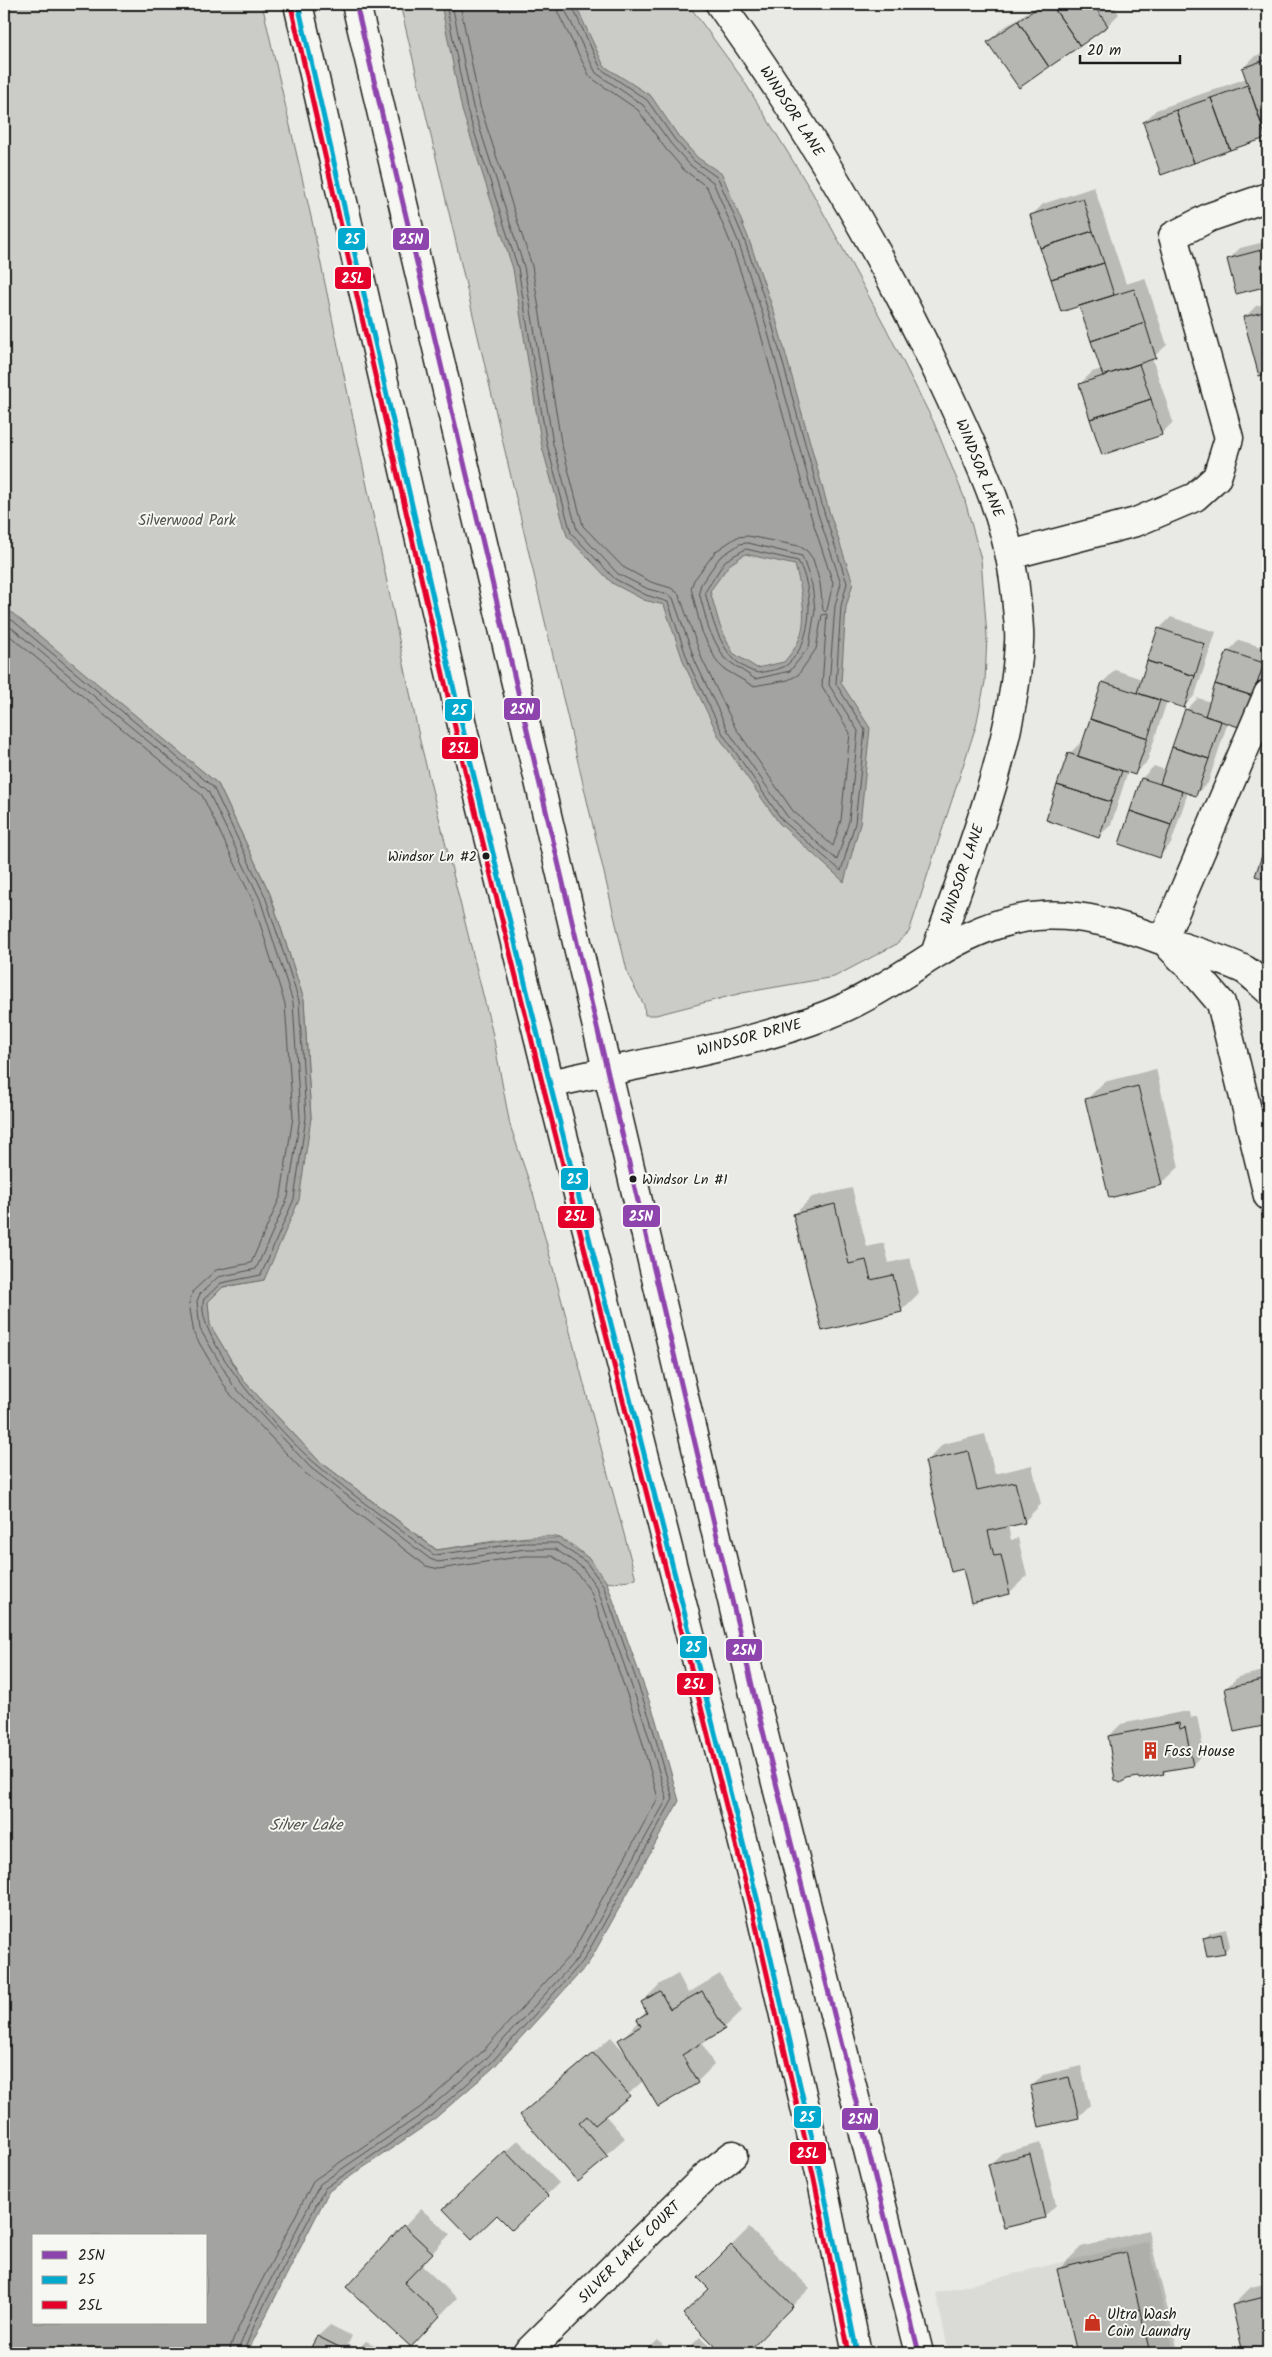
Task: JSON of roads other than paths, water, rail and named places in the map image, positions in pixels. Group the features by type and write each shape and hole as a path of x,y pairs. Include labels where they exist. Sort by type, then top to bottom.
{"main road":[{"path":"298,4 470,760 550,1084 758,1902 821,2177 858,2353"},
{"path":"356,4 763,1734 919,2353"},
{"name":"WINDSOR LANE","path":"720,4 764,67 837,181 908,309 986,473 1005,531 1015,579 1019,640 1014,701 998,766 935,954"},
{"path":"1010,555 1136,522 1195,497 1217,477 1229,438 1173,236 1210,217 1268,197"},
{"path":"1163,940 1268,694"},
{"name":"WINDSOR LANE","path":"935,954 970,934 1001,923 1048,915 1090,917 1123,926 1246,971 1268,990"},
{"name":"WINDSOR LANE","path":"1163,940 1193,970 1221,1003 1268,1196"},
{"name":"WINDSOR DRIVE","path":"550,1084 760,1037 828,1015 883,988 935,954"},
{"name":"SILVER LAKE COURT","path":"528,2353 704,2178 733,2155"}],"water":[{"path":"441,4 575,4 604,66 651,96 679,137 698,158 722,174 748,237 774,312 829,511 853,583 846,607 841,683 870,728 860,824 844,882 779,823 719,737 685,666 664,605 644,600 612,583 567,536 542,447 513,269 462,110","holes":["745,554 795,565 803,604 803,624 798,642 784,662 757,668 733,653 720,626 710,591 729,565"]},
{"name":"Silver Lake","path":"11,612 218,784 270,894 304,1000 311,1118 299,1200 264,1280 223,1287 208,1302 210,1325 243,1380 318,1460 436,1550 524,1538 559,1538 590,1559 607,1583 655,1717 679,1801 588,1964 493,2068 432,2121 329,2191 247,2353 4,2353 4,619"}],"place":[{"name":"Windsor Ln #2","path":"486,856"},
{"name":"Windsor Ln #1","path":"633,1179"},
{"name":"Foss House","path":"1150,1751"},
{"name":"Ultra Wash Coin Laundry","path":"1093,2323"}],"park label":[{"name":"Silverwood Park","path":"187,520"}]}
